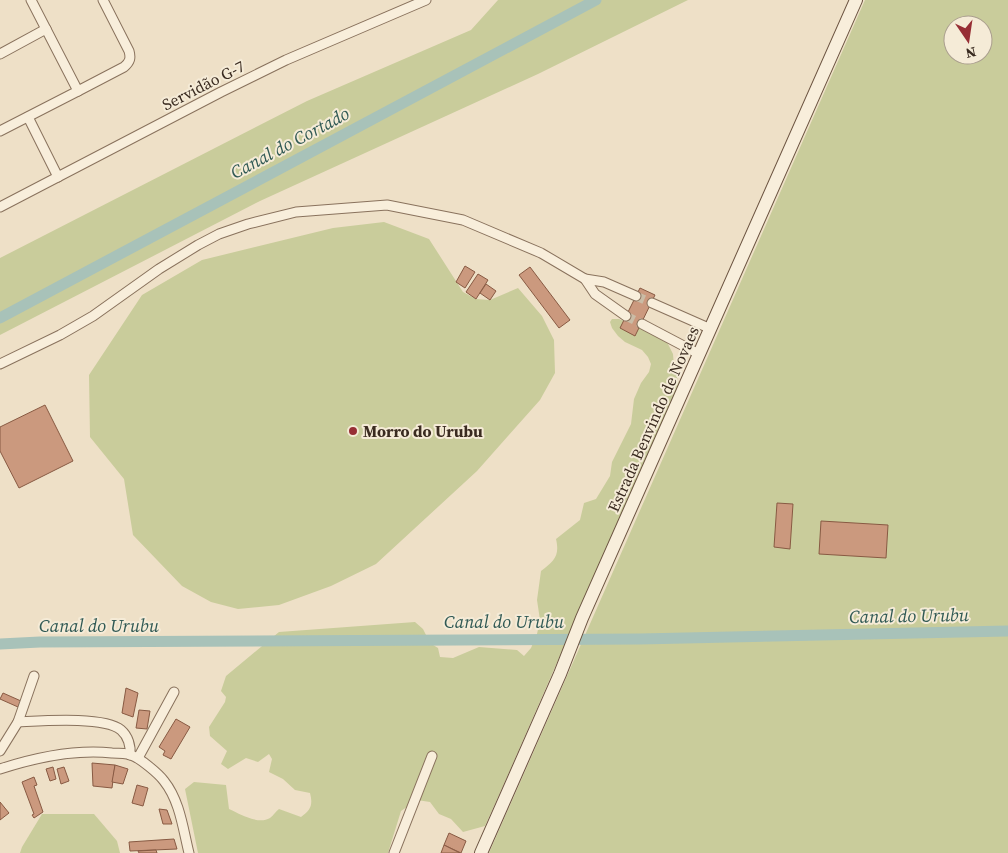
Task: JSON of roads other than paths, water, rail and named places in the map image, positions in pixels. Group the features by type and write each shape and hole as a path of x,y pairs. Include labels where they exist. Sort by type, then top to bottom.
{"street":[{"path":"31,0 78,91"},
{"path":"0,131 129,63 130,51 103,0"},
{"name":"Servidão G-7","path":"0,208 278,64 426,0"},
{"name":"Estrada Benvindo de Novaes","path":"481,853 560,674 582,618 856,0"},
{"path":"0,54 46,29"},
{"path":"28,117 58,177"},
{"path":"0,364 60,335 93,316 159,269 205,241 248,224 296,212 387,205 463,220 541,253 585,279 604,282 636,296"},
{"path":"585,279 595,294 626,316"},
{"path":"652,303 711,329"},
{"path":"642,324 699,354"},
{"path":"0,750 18,722 34,676"},
{"path":"134,756 174,692"},
{"path":"18,722 81,721 109,725 120,729 126,736 134,756 164,781 174,798 188,853"},
{"path":"0,769 62,753 98,751 134,756"},
{"path":"394,853 432,756"}],"waterway":[{"name":"Canal do Cortado","path":"0,318 596,0"},
{"name":"Canal do Urubu","path":"0,644 40,642 640,639 1008,631"}],"tunnel":[{"path":"636,296 652,303"},
{"path":"626,316 642,324"}],"place":[{"name":"Morro do Urubu","path":"353,431"}]}
